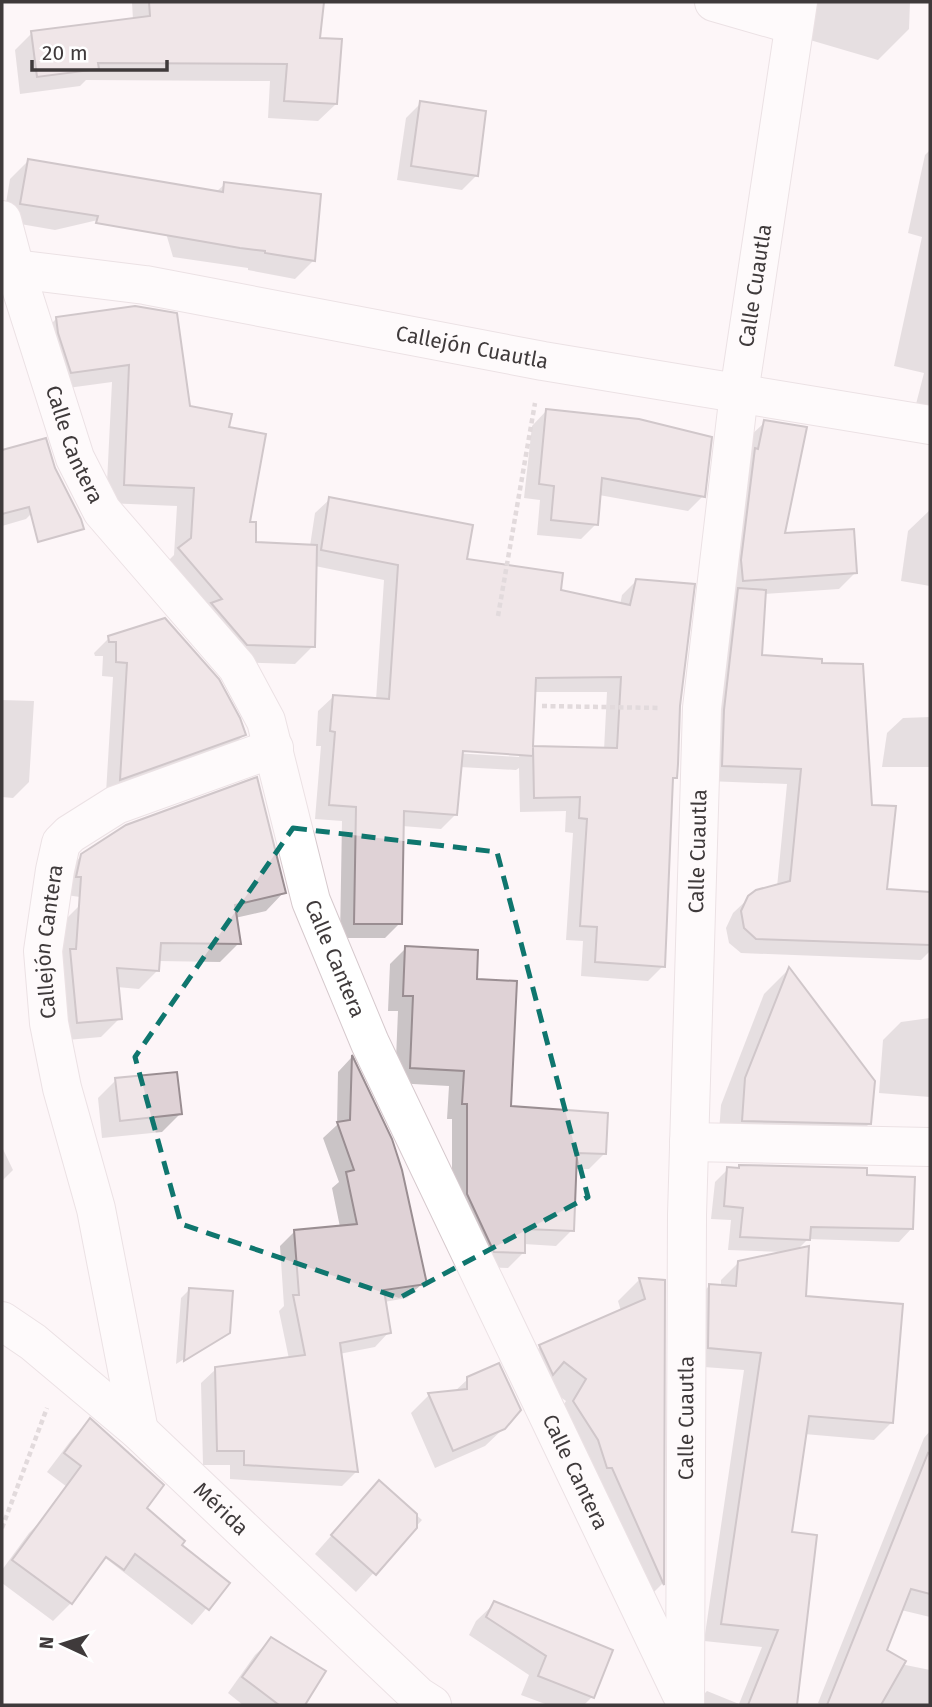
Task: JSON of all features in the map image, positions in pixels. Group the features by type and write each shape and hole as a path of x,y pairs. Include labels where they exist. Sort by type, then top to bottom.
{"street":[{"path":"714,2 796,13"},
{"name":"Calle Cuautla","path":"685,1704 689,1142 702,708 739,393 796,13"},
{"name":"Calle Cantera","path":"2,220 75,458 102,511 237,667 266,721 311,901 369,1043 685,1704"},
{"name":"Callejón Cuautla","path":"15,269 145,285 543,361 930,425"},
{"name":"Callejón Cantera","path":"139,1431 96,1209 62,1088 51,1033 43,951 55,870 61,843 70,834 116,805 274,748"},
{"path":"689,1142 930,1147"},
{"name":"Mérida","path":"2,1321 33,1342 139,1431 418,1696 432,1705"}],"path":[{"path":"498,616 543,361"},
{"path":"542,706 702,708"},
{"path":"2,1528 63,1367"}],"highlighted area":[{"path":"293,828 497,852 588,1197 399,1298 181,1224 135,1057"}],"building":[{"path":"149,2 324,2 320,38 342,39 337,104 284,101 287,64 98,63 99,69 37,77 31,31 150,16"},
{"path":"420,101 486,111 478,176 411,166"},
{"path":"28,159 223,192 224,182 321,194 315,261 96,223 98,216 20,204"},
{"path":"135,306 177,313 190,406 232,414 229,427 266,434 250,522 256,522 256,542 317,545 315,647 247,645 211,603 222,599 178,548 191,538 194,488 124,485 129,365 71,373 58,333 56,317"},
{"path":"546,409 639,419 712,437 705,497 602,478 598,525 551,520 554,486 539,484"},
{"path":"764,420 807,427 785,533 854,529 857,573 743,581 741,560 755,448 758,449"},
{"path":"46,438 55,468 84,529 38,542 29,507 2,514 2,450"},
{"path":"329,497 473,525 467,559 563,573 561,590 630,605 636,579 695,584 680,706 677,778 673,778 665,967 595,962 597,927 580,926 587,819 579,818 580,797 534,798 533,747 533,756 463,751 457,815 404,811 402,924 354,924 356,807 329,805 335,732 330,731 333,695 389,699 398,565 321,550","holes":["621,677 617,748 533,746 536,678"]},
{"path":"738,588 766,590 762,655 822,659 822,663 863,664 872,805 896,806 887,889 930,892 930,945 756,939 744,928 741,911 748,896 756,890 790,881 801,769 722,766 724,710"},
{"path":"165,618 219,679 246,735 120,780 127,663 116,662 116,642 109,642 108,636"},
{"path":"257,777 286,893 235,905 241,944 161,943 159,971 117,968 122,1019 77,1023 70,949 76,949 81,877 76,877 81,854 126,825"},
{"path":"405,946 478,950 477,979 517,981 511,1106 608,1113 606,1154 577,1153 574,1231 525,1229 525,1253 494,1252 467,1194 467,1104 462,1104 464,1071 410,1068 413,996 403,996"},
{"path":"789,967 875,1081 871,1124 742,1121 745,1078"},
{"path":"352,1055 392,1139 402,1170 427,1284 384,1290 391,1333 340,1343 358,1472 244,1465 244,1451 217,1451 215,1367 305,1355 293,1295 299,1295 294,1230 357,1224 346,1172 354,1170 337,1122 350,1120"},
{"path":"177,1072 182,1114 120,1121 115,1078"},
{"path":"739,1165 867,1168 867,1175 915,1177 913,1229 811,1227 810,1240 740,1237 743,1208 724,1206 727,1167 739,1168"},
{"path":"809,1246 806,1296 903,1304 893,1423 809,1416 792,1532 817,1535 797,1705 748,1705 778,1630 721,1624 761,1353 708,1348 709,1284 736,1286 738,1261"},
{"path":"639,1278 665,1280 664,1585 612,1468 607,1468 598,1440 573,1401 586,1379 564,1362 553,1375 539,1345 645,1299"},
{"path":"189,1288 233,1291 230,1333 184,1361"},
{"path":"499,1363 521,1410 505,1429 453,1451 428,1393 467,1389 467,1377"},
{"path":"90,1418 164,1485 147,1508 185,1541 182,1545 230,1583 209,1610 135,1554 124,1570 106,1557 72,1604 12,1560 81,1466 64,1453"},
{"path":"928,1453 930,1594 911,1589 887,1650 906,1661 881,1705 827,1705"},
{"path":"379,1480 417,1514 417,1528 376,1575 331,1535"},
{"path":"494,1601 613,1650 594,1698 538,1676 546,1656 486,1617"},
{"path":"271,1637 326,1671 305,1705 279,1705 242,1677"}]}
